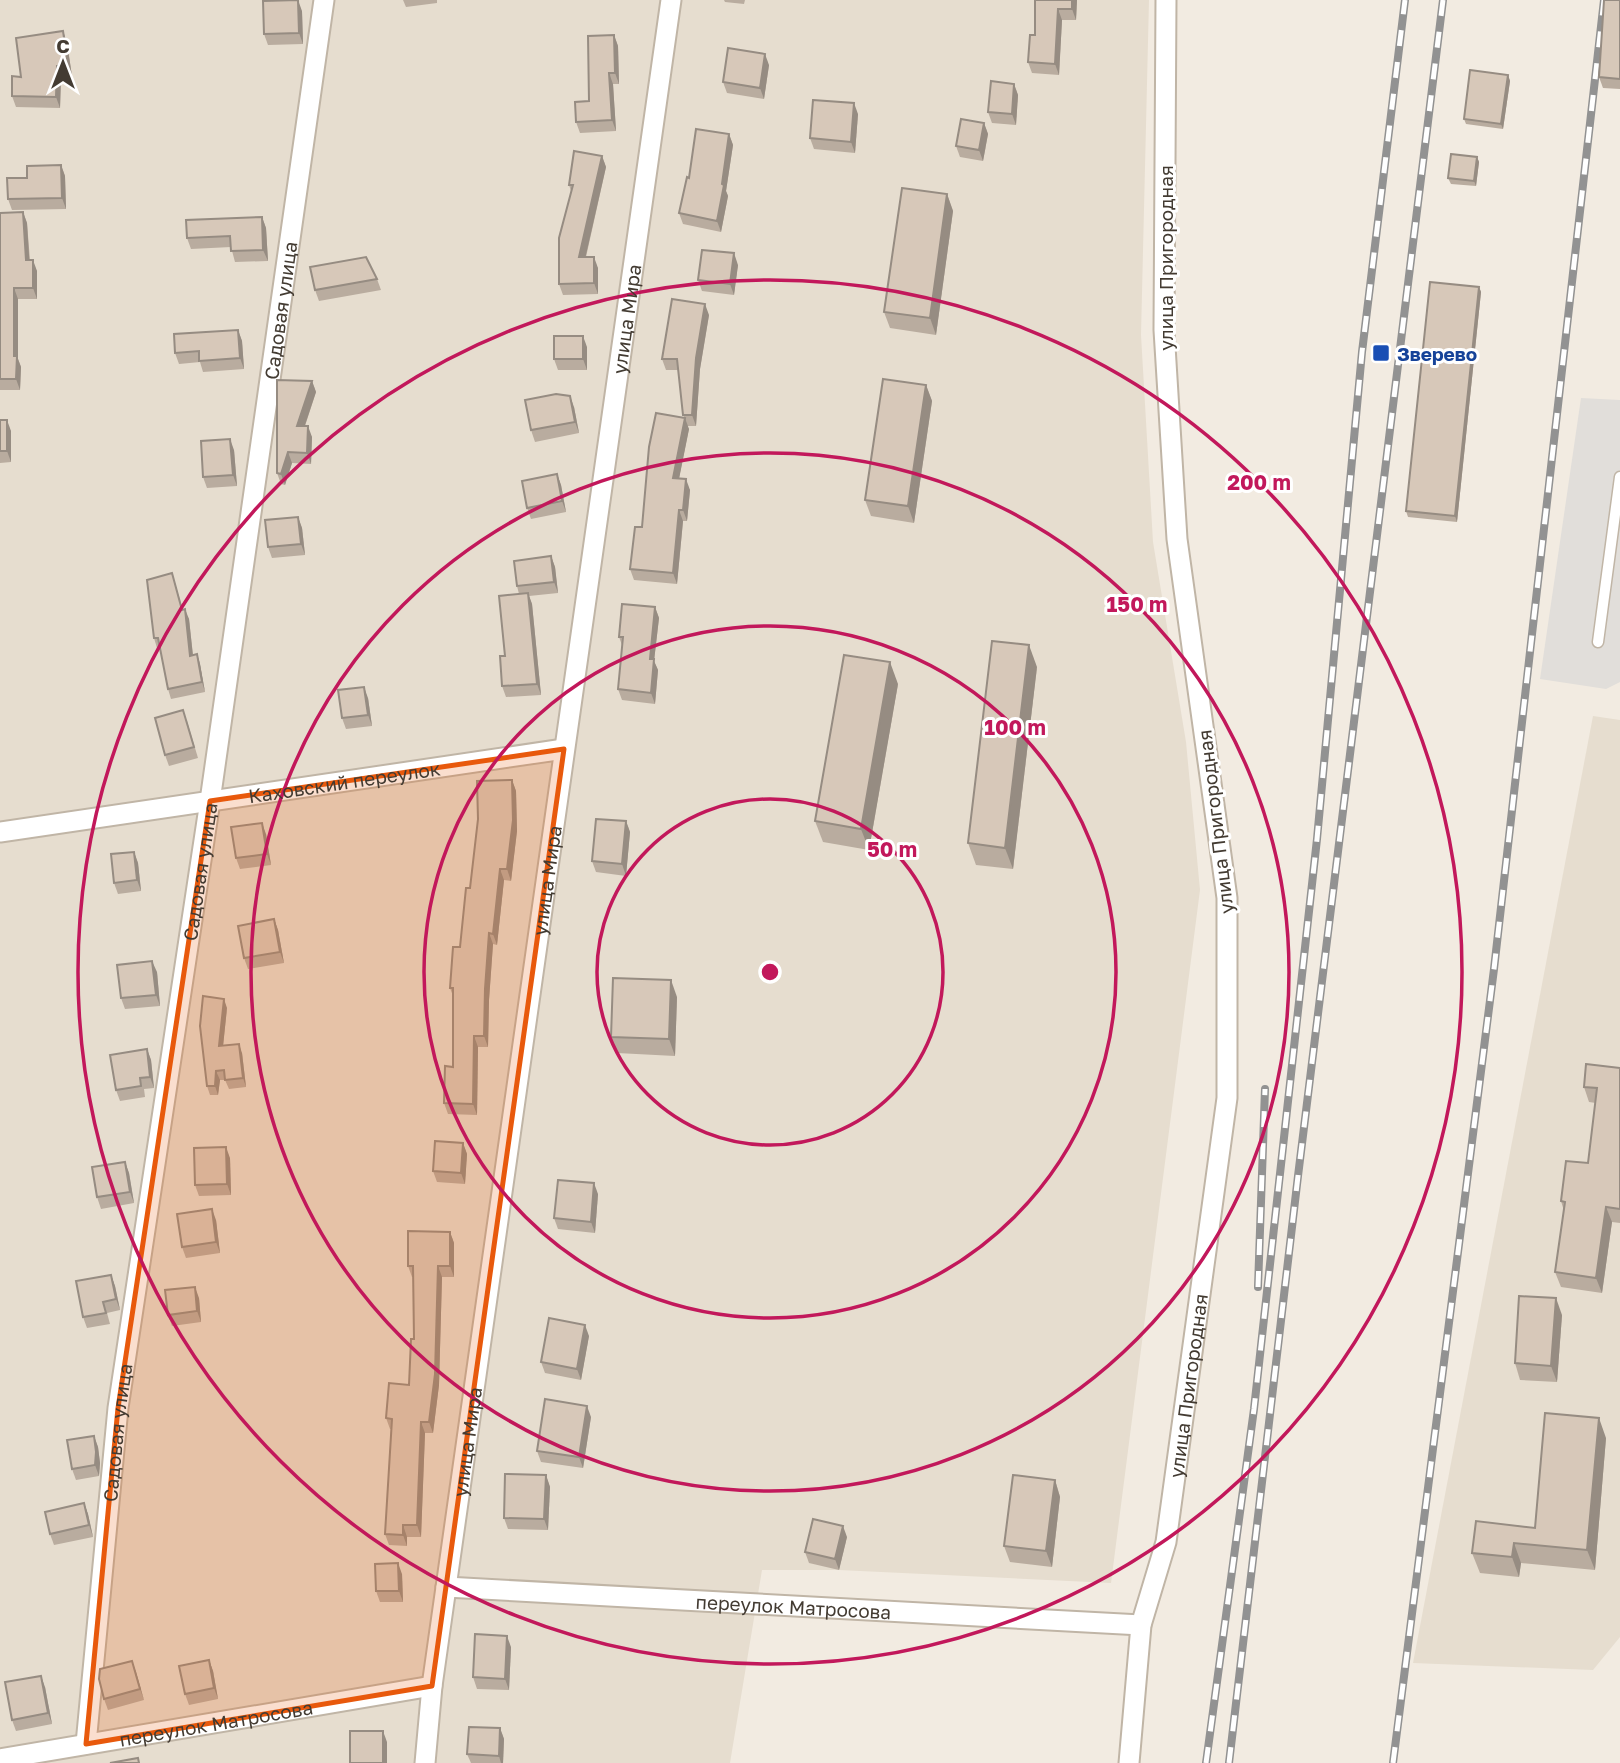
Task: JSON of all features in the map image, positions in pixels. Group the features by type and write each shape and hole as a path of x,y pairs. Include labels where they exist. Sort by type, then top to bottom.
{"street":[{"name":"Садовая улица","path":"86,1744 118,1408 210,801 324,0"},
{"name":"улица Мира","path":"425,1763 432,1686 671,0"},
{"name":"улица Пригородная","path":"1129,1763 1141,1625 1166,1542 1227,1098 1227,898 1177,539 1164,330 1166,0"},
{"name":"Каховский переулок","path":"0,832 564,749"},
{"name":"переулок Матросова","path":"446,1587 1141,1625"},
{"name":"переулок Матросова","path":"0,1759 432,1686"}],"lane":[{"path":"1598,642 1620,477"}],"highlighted area":[{"path":"564,749 432,1686 86,1744 118,1408 210,801"}],"shaded area":[{"path":"0,0 1149,0 1141,335 1153,542 1186,742 1200,890 1111,1583 839,1570 762,1570 730,1763 0,1763"},
{"path":"1581,398 1620,400 1620,682 1606,689 1540,679"},
{"path":"1593,716 1620,720 1620,1637 1593,1670 1413,1663"}],"building":[{"path":"298,0 299,33 264,34 263,1"},
{"path":"1035,0 1072,0 1072,9 1058,9 1055,64 1028,62 1030,35 1035,35"},
{"path":"1604,0 1620,0 1620,79 1599,77"},
{"path":"63,31 68,65 57,66 56,97 12,96 12,76 21,77 16,38"},
{"path":"614,35 615,73 609,73 612,120 576,122 575,102 589,101 588,36"},
{"path":"728,48 765,54 760,88 723,82"},
{"path":"1470,70 1508,75 1501,124 1464,119"},
{"path":"991,81 1014,84 1012,114 988,112"},
{"path":"813,100 854,103 851,142 810,138"},
{"path":"961,119 984,123 979,150 956,146"},
{"path":"696,129 729,134 717,221 679,213 687,177 689,178"},
{"path":"574,151 602,156 579,257 594,257 594,283 559,284 559,238 573,185 569,185"},
{"path":"1451,154 1477,157 1474,181 1448,178"},
{"path":"61,165 62,198 8,199 7,178 27,178 27,166"},
{"path":"902,188 947,194 930,318 884,312"},
{"path":"23,212 26,260 33,260 33,288 14,288 16,379 0,379 0,213"},
{"path":"262,217 263,250 231,251 230,236 187,238 186,220"},
{"path":"702,250 734,253 730,284 698,280"},
{"path":"366,257 377,279 315,290 310,267"},
{"path":"1430,282 1479,287 1455,516 1406,511"},
{"path":"672,299 705,304 696,358 692,415 683,415 677,359 662,359"},
{"path":"238,330 240,358 199,361 199,351 175,353 174,334"},
{"path":"554,336 583,336 583,359 554,359"},
{"path":"883,379 926,385 908,506 865,500"},
{"path":"277,380 312,381 297,426 308,426 307,453 288,452 281,474 277,473"},
{"path":"556,394 570,396 575,422 531,430 525,400"},
{"path":"656,413 685,418 673,478 686,479 683,510 679,510 673,573 630,569 635,527 642,527 649,447"},
{"path":"0,420 7,420 7,451 0,451"},
{"path":"230,439 233,475 203,477 201,441"},
{"path":"557,474 562,501 527,508 522,481"},
{"path":"298,517 301,544 268,547 265,520"},
{"path":"551,556 554,582 517,586 514,561"},
{"path":"172,573 182,610 185,609 190,656 197,654 202,682 168,689 158,638 154,638 147,580"},
{"path":"528,593 537,684 502,686 500,656 505,656 499,596"},
{"path":"622,604 655,607 650,659 654,659 651,693 618,689 623,637 619,637"},
{"path":"992,641 1029,645 1005,848 968,843"},
{"path":"844,655 890,662 861,829 815,821"},
{"path":"364,687 368,715 342,718 338,690"},
{"path":"183,710 194,747 165,755 155,718"},
{"path":"512,780 513,820 507,869 500,869 493,934 489,933 484,1036 474,1036 473,1104 444,1103 445,1066 453,1067 453,988 450,988 453,947 460,947 466,888 470,888 478,819 477,781"},
{"path":"596,819 626,821 622,864 592,861"},
{"path":"262,823 267,854 236,858 231,827"},
{"path":"134,852 137,880 114,883 111,854"},
{"path":"274,919 280,952 244,958 238,926"},
{"path":"152,961 156,995 121,998 117,965"},
{"path":"613,978 671,980 669,1039 611,1037"},
{"path":"203,996 224,999 219,1046 239,1044 243,1078 225,1080 224,1070 216,1071 215,1086 207,1086 200,1026"},
{"path":"147,1049 150,1077 140,1078 141,1086 116,1090 110,1055"},
{"path":"1586,1064 1620,1068 1620,1209 1606,1207 1596,1278 1555,1272 1565,1202 1561,1201 1566,1161 1588,1163 1597,1088 1584,1087"},
{"path":"435,1141 463,1143 461,1173 433,1171"},
{"path":"226,1147 227,1184 195,1185 194,1148"},
{"path":"125,1162 130,1192 97,1197 92,1167"},
{"path":"558,1180 594,1183 591,1222 554,1218"},
{"path":"212,1209 216,1242 182,1247 177,1214"},
{"path":"408,1231 450,1232 450,1266 438,1266 435,1374 429,1422 421,1422 417,1525 403,1525 403,1535 385,1534 392,1419 386,1418 389,1383 409,1385 411,1339 414,1339 413,1266 408,1266"},
{"path":"111,1275 116,1299 103,1302 106,1313 83,1317 76,1281"},
{"path":"195,1287 197,1311 168,1315 165,1290"},
{"path":"1519,1296 1556,1298 1551,1366 1515,1363"},
{"path":"549,1318 585,1325 577,1369 541,1362"},
{"path":"545,1399 587,1406 579,1457 537,1451"},
{"path":"1545,1413 1599,1418 1587,1550 1514,1543 1512,1557 1472,1553 1476,1521 1535,1528"},
{"path":"94,1436 95,1465 72,1469 67,1440"},
{"path":"505,1474 546,1475 544,1519 504,1518"},
{"path":"1013,1475 1055,1480 1046,1551 1004,1546"},
{"path":"84,1503 89,1525 50,1534 45,1512"},
{"path":"813,1519 843,1526 835,1559 805,1552"},
{"path":"398,1563 399,1591 376,1591 375,1564"},
{"path":"475,1634 507,1636 505,1679 473,1677"},
{"path":"209,1660 214,1688 185,1694 179,1666"},
{"path":"132,1661 140,1689 104,1699 99,1679 100,1669"},
{"path":"41,1676 48,1713 12,1720 5,1682"},
{"path":"469,1727 500,1728 499,1756 467,1754"},
{"path":"350,1731 383,1731 383,1763 350,1763"},
{"path":"138,1758 139,1763 110,1763"}],"railway":[{"path":"1206,1763 1254,1409 1317,839 1362,352 1405,0"},
{"path":"1229,1763 1298,1176 1443,0"},
{"path":"1393,1763 1494,969 1604,0"},
{"path":"1258,1287 1265,1089"}],"place":[{"name":"Зверево","path":"1381,353"}]}
